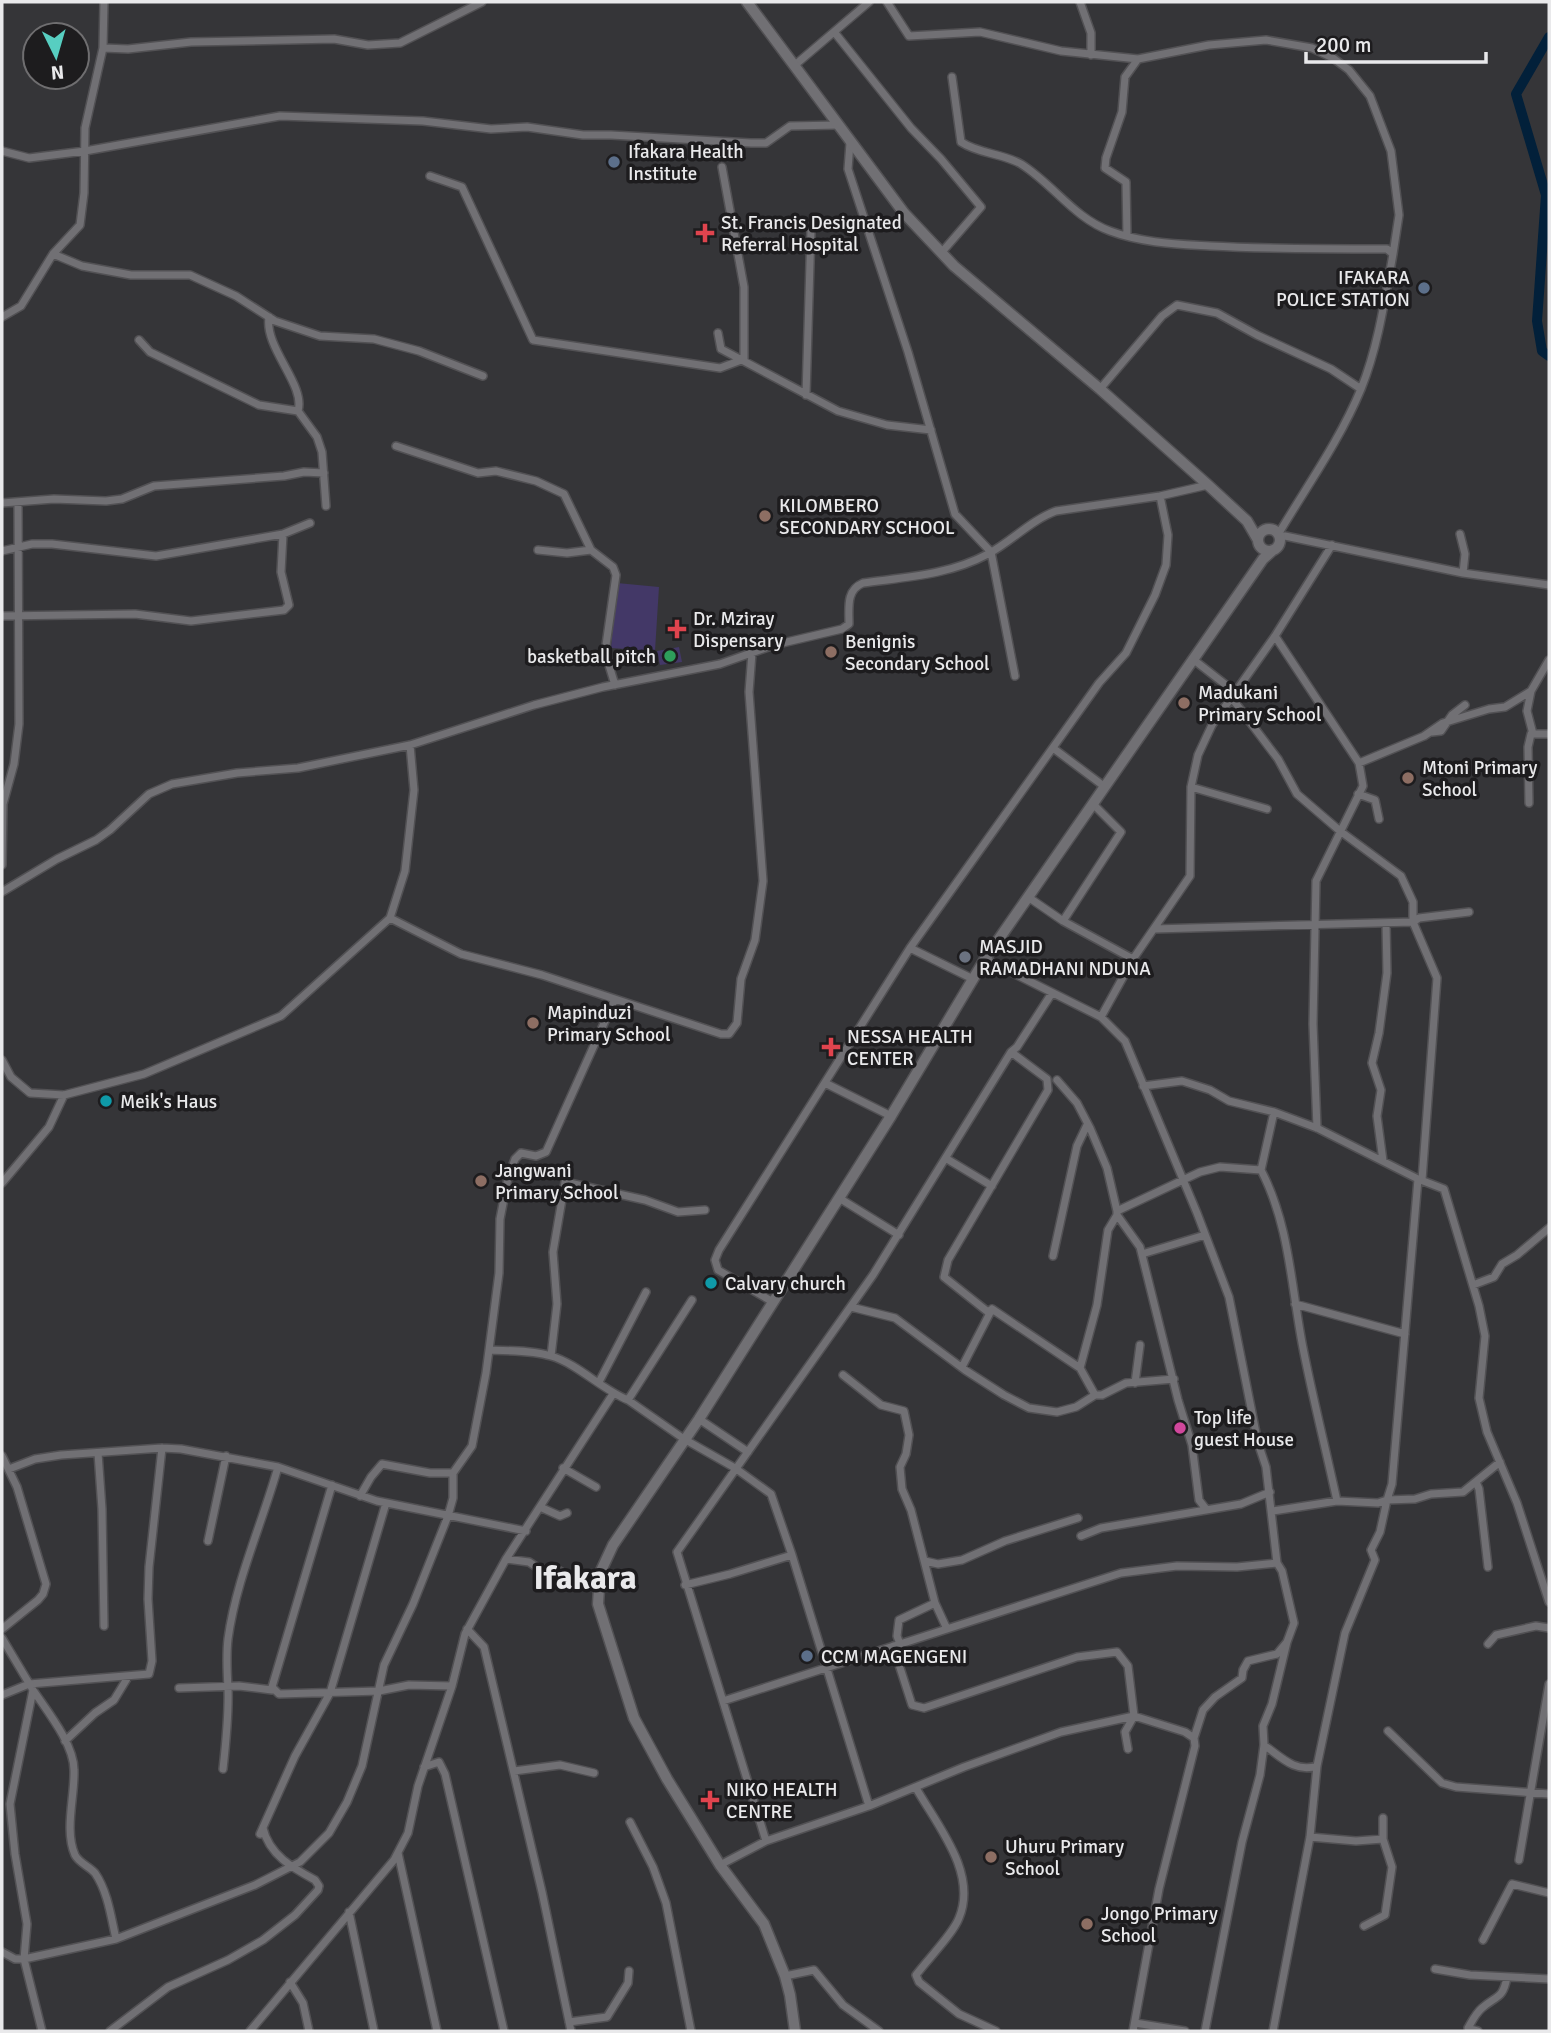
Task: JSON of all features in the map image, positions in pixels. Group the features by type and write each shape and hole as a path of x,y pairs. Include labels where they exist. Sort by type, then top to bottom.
{"main road":[{"path":"747,2 904,213 954,266 1100,389 1208,485 1247,521 1265,550 1273,550"},
{"path":"794,2031 785,1976 764,1924 720,1865 667,1779 634,1718 598,1604 600,1573 613,1545 699,1419 891,1116 985,959 1260,565 1280,544 1276,533 1247,521"},
{"path":"1260,565 1261,532 1276,533"}],"street":[{"path":"2,317 21,306 53,254 80,225 85,193 85,128 103,48 104,2"},
{"path":"103,48 128,49 191,42 334,39 368,45 400,43 482,2"},
{"path":"795,65 869,2"},
{"path":"887,2 909,36 980,32 1060,51 1138,59 1209,45 1266,40 1312,48 1349,70 1370,96 1391,151 1399,215 1393,254 1372,358 1361,389 1344,425 1276,533 1463,572 1549,584"},
{"path":"1080,2 1091,33 1091,55"},
{"path":"835,33 911,128 981,207 942,252"},
{"path":"1127,236 1126,182 1105,168 1122,111 1125,77 1138,59"},
{"path":"951,77 961,142 969,147 1007,157 1028,169 1083,217 1110,231 1168,244 1273,250 1387,248 1393,254"},
{"path":"2,150 29,158 85,151 280,116 423,121 491,129 527,127 583,135 751,143 765,143 790,126 838,125"},
{"path":"850,143 848,169 955,514 991,552 1015,676"},
{"path":"722,167 744,287 744,359"},
{"path":"430,176 462,187 533,340 720,368 744,359"},
{"path":"806,395 811,230"},
{"path":"53,254 82,266 131,275 190,275 236,296 269,317 320,336 374,339 419,351 482,376"},
{"path":"1100,389 1161,316 1177,305 1217,313 1257,335 1331,369 1361,389"},
{"path":"269,317 268,324 279,358 299,396 298,411 317,437 322,452 326,506"},
{"path":"718,333 721,349 838,411 874,422 931,430"},
{"path":"139,340 150,352 259,405 298,411"},
{"path":"396,446 478,473 496,471 536,481 564,494 590,550 613,567 616,575 605,652 615,685"},
{"path":"2,503 54,499 106,501 122,499 154,486 284,476 304,471 324,473"},
{"path":"2,892 96,839 158,788 237,773 298,768 410,745 534,705 720,664 774,645 847,627 850,593 855,586 939,573 973,561 991,552 1045,515 1056,511 1160,496 1208,485"},
{"path":"773,1301 718,1270 715,1261 719,1250 910,948 1099,683 1126,653 1166,565 1168,535 1160,496"},
{"path":"2,864 4,785 14,764 19,724 18,502"},
{"path":"2,551 52,544 156,556 283,534 310,523"},
{"path":"2,616 135,614 191,621 284,610 289,605 281,567 283,534"},
{"path":"1460,534 1465,554 1463,572"},
{"path":"1101,1017 1133,959 1190,876 1191,787 1198,755 1212,725 1275,636 1332,545"},
{"path":"538,550 567,553 590,550"},
{"path":"1275,636 1359,764 1363,786 1316,881 1313,1024 1317,1128"},
{"path":"390,918 461,954 542,975 721,1034 729,1034 737,1023 741,979 755,940 763,881 749,692 752,653"},
{"path":"1194,660 1226,685 1231,696 1278,759 1297,794 1340,831 1401,876 1413,902 1413,922 1437,978 1392,1484 1380,1532 1371,1550 1375,1560 1345,1633 1317,1766 1310,1837 1273,2031"},
{"path":"1529,803 1528,747 1533,734 1527,711 1531,691 1549,660"},
{"path":"1359,764 1449,721 1489,709 1506,707 1531,691"},
{"path":"1449,721 1452,715 1465,705"},
{"path":"1533,734 1549,734"},
{"path":"2,1060 11,1077 30,1093 64,1095 144,1074 281,1016 390,918 407,857 414,790 410,745"},
{"path":"1053,748 1105,787"},
{"path":"1191,787 1268,809"},
{"path":"1358,794 1375,800 1379,819"},
{"path":"1063,921 1121,832 1094,805"},
{"path":"1028,897 1063,921 1133,959"},
{"path":"1154,929 1413,922 1419,918 1469,912"},
{"path":"1383,1161 1377,1116 1381,1090 1372,1063 1387,973 1386,923"},
{"path":"910,948 973,979"},
{"path":"985,959 1101,1017 1125,1041 1229,1297 1270,1492 1277,1563 1282,1571 1294,1623 1272,1704 1263,1726 1264,1745 1254,1801 1242,1842 1205,2031"},
{"path":"766,1841 677,1552 900,1235 1011,1052 1052,993"},
{"path":"2,1952 15,1959 24,1959 116,1939 255,1885 306,1858 329,1833 347,1802 362,1766 384,1665 413,1604 448,1516 453,1499 453,1473 471,1446 489,1350 499,1273 500,1219 508,1178 515,1159 521,1153 536,1156 546,1152 614,1000"},
{"path":"992,1309 988,1312 944,1277 948,1260 1048,1090 1047,1079 1011,1052"},
{"path":"1057,1080 1077,1103 1107,1168 1117,1213 1140,1247 1192,1445 1199,1500 1206,1509"},
{"path":"1143,1086 1182,1081 1210,1090 1229,1101 1274,1112 1317,1128 1420,1180 1444,1189 1474,1286 1485,1336 1479,1398 1487,1432 1517,1503 1549,1602"},
{"path":"825,1083 891,1116"},
{"path":"2,1183 49,1127 64,1095"},
{"path":"1274,1112 1261,1170 1275,1196 1285,1237 1295,1304 1336,1501"},
{"path":"1053,1256 1077,1146 1087,1125"},
{"path":"947,1159 992,1186"},
{"path":"1080,1368 1097,1305 1108,1230 1117,1213 1200,1172 1220,1167 1261,1170"},
{"path":"551,1356 556,1304 553,1252 565,1182 645,1200 678,1212 705,1210"},
{"path":"839,1198 900,1235"},
{"path":"1474,1286 1494,1277 1502,1264 1549,1228"},
{"path":"1142,1254 1205,1235"},
{"path":"600,1382 646,1292"},
{"path":"628,1399 692,1300"},
{"path":"1295,1304 1405,1334"},
{"path":"850,1307 895,1318 914,1335 1004,1395 1030,1408 1057,1412 1076,1407 1096,1395 1102,1395 1126,1383 1174,1379"},
{"path":"962,1367 992,1309"},
{"path":"992,1309 1080,1368 1096,1395"},
{"path":"1135,1382 1140,1345"},
{"path":"489,1350 551,1356 600,1382 613,1394 628,1399 771,1494 869,1806"},
{"path":"843,1375 881,1405 904,1411 909,1435 906,1454 900,1467 902,1489 911,1510 935,1603 947,1629"},
{"path":"250,2031 394,1860 408,1833 418,1786 452,1686 467,1629 506,1559 613,1394"},
{"path":"699,1419 748,1452"},
{"path":"2,1695 31,1687 147,1676 152,1668 149,1567 162,1448"},
{"path":"9,1469 35,1459 162,1448 278,1467 386,1503 526,1531"},
{"path":"98,1453 104,1626"},
{"path":"2,1456 17,1487 46,1584 38,1600 2,1629"},
{"path":"208,1541 226,1457"},
{"path":"1273,1511 1336,1501 1378,1503 1415,1499 1431,1494 1463,1492 1500,1462"},
{"path":"360,1496 382,1464 430,1473 453,1473"},
{"path":"223,1769 228,1686 225,1662 236,1602 278,1467"},
{"path":"563,1468 596,1487"},
{"path":"1476,1482 1488,1567"},
{"path":"178,1688 228,1686 272,1690 332,1485"},
{"path":"1081,1536 1101,1528 1241,1504 1270,1492"},
{"path":"110,2031 155,1995 262,1940 295,1915 318,1891 315,1880 291,1866 266,1841 262,1831 295,1756 330,1693 386,1503"},
{"path":"540,1507 560,1516 567,1513"},
{"path":"925,1561 938,1564 962,1560 1005,1541 1078,1518"},
{"path":"685,1585 792,1555"},
{"path":"506,1559 529,1562 541,1570 557,1568 575,1580"},
{"path":"723,1701 1121,1573 1177,1566 1237,1567 1277,1563"},
{"path":"935,1603 899,1620 896,1645 912,1705 924,1708 1077,1657 1117,1652 1128,1666 1134,1716 1125,1732 1128,1749"},
{"path":"1488,1644 1496,1635 1536,1626 1549,1628"},
{"path":"467,1629 484,1647 571,2031"},
{"path":"2,1638 65,1741 74,1769 71,1825 75,1853 98,1879 108,1905 116,1939"},
{"path":"1185,2031 1134,2027 1159,1889 1193,1753 1194,1738 1203,1710 1242,1678 1242,1670 1248,1661 1277,1654 1287,1642"},
{"path":"65,1741 95,1713 114,1700 128,1677"},
{"path":"1519,1860 1549,1684"},
{"path":"272,1687 279,1694 379,1691 409,1685 452,1686"},
{"path":"31,1687 10,1804 27,1924 24,1959 42,2031"},
{"path":"720,1865 766,1841 869,1806 964,1766 1061,1731 1134,1716 1185,1732 1194,1738"},
{"path":"1388,1731 1442,1783 1456,1787 1549,1794"},
{"path":"1264,1745 1288,1765 1311,1768 1317,1766"},
{"path":"424,1767 439,1762 445,1774 504,2031"},
{"path":"514,1770 560,1765 594,1773"},
{"path":"916,1788 955,1857 962,1876 963,1900 959,1920 916,1975 919,1982 959,2014 996,2031"},
{"path":"1364,1926 1385,1915 1392,1867 1383,1839 1383,1818"},
{"path":"630,1822 653,1867 666,1903 691,2031"},
{"path":"1310,1837 1356,1841 1383,1839"},
{"path":"398,1852 437,2031"},
{"path":"1483,1940 1512,1884 1549,1893"},
{"path":"349,1912 374,2031"},
{"path":"1436,1969 1469,1975 1549,1979"},
{"path":"785,1976 814,1970 843,2005 879,2031"},
{"path":"569,2022 607,2017 628,1983 629,1971"},
{"path":"1472,2031 1468,2028 1480,2009 1500,1996 1507,1977"},
{"path":"290,1982 303,2003 309,2031"}],"shaded area":[{"path":"617,583 659,587 655,651 611,648"},
{"name":"basketball pitch","path":"679,647 682,662 660,665 657,651"}],"waterway":[{"path":"1549,37 1516,94 1546,195 1537,321 1542,351 1549,356"}],"place":[{"name":"Ifakara Health Institute","path":"614,162"},
{"name":"St. Francis Designated Referral Hospital","path":"705,233"},
{"name":"IFAKARA POLICE STATION","path":"1424,288"},
{"name":"KILOMBERO SECONDARY SCHOOL","path":"765,516"},
{"name":"Dr. Mziray Dispensary","path":"677,629"},
{"name":"Benignis Secondary School","path":"831,652"},
{"name":"basketball pitch","path":"670,656"},
{"name":"Madukani Primary School","path":"1184,703"},
{"name":"Mtoni Primary School","path":"1408,778"},
{"name":"MASJID RAMADHANI NDUNA","path":"965,957"},
{"name":"Mapinduzi Primary School","path":"533,1023"},
{"name":"NESSA HEALTH CENTER","path":"831,1047"},
{"name":"Meik's Haus","path":"106,1101"},
{"name":"Jangwani Primary School","path":"481,1181"},
{"name":"Calvary church","path":"711,1283"},
{"name":"Top life guest House","path":"1180,1428"},
{"name":"CCM MAGENGENI","path":"807,1656"},
{"name":"NIKO HEALTH CENTRE","path":"710,1800"},
{"name":"Uhuru Primary School","path":"991,1857"},
{"name":"Jongo Primary School","path":"1087,1924"}],"district":[{"name":"Ifakara","path":"585,1577"}]}
